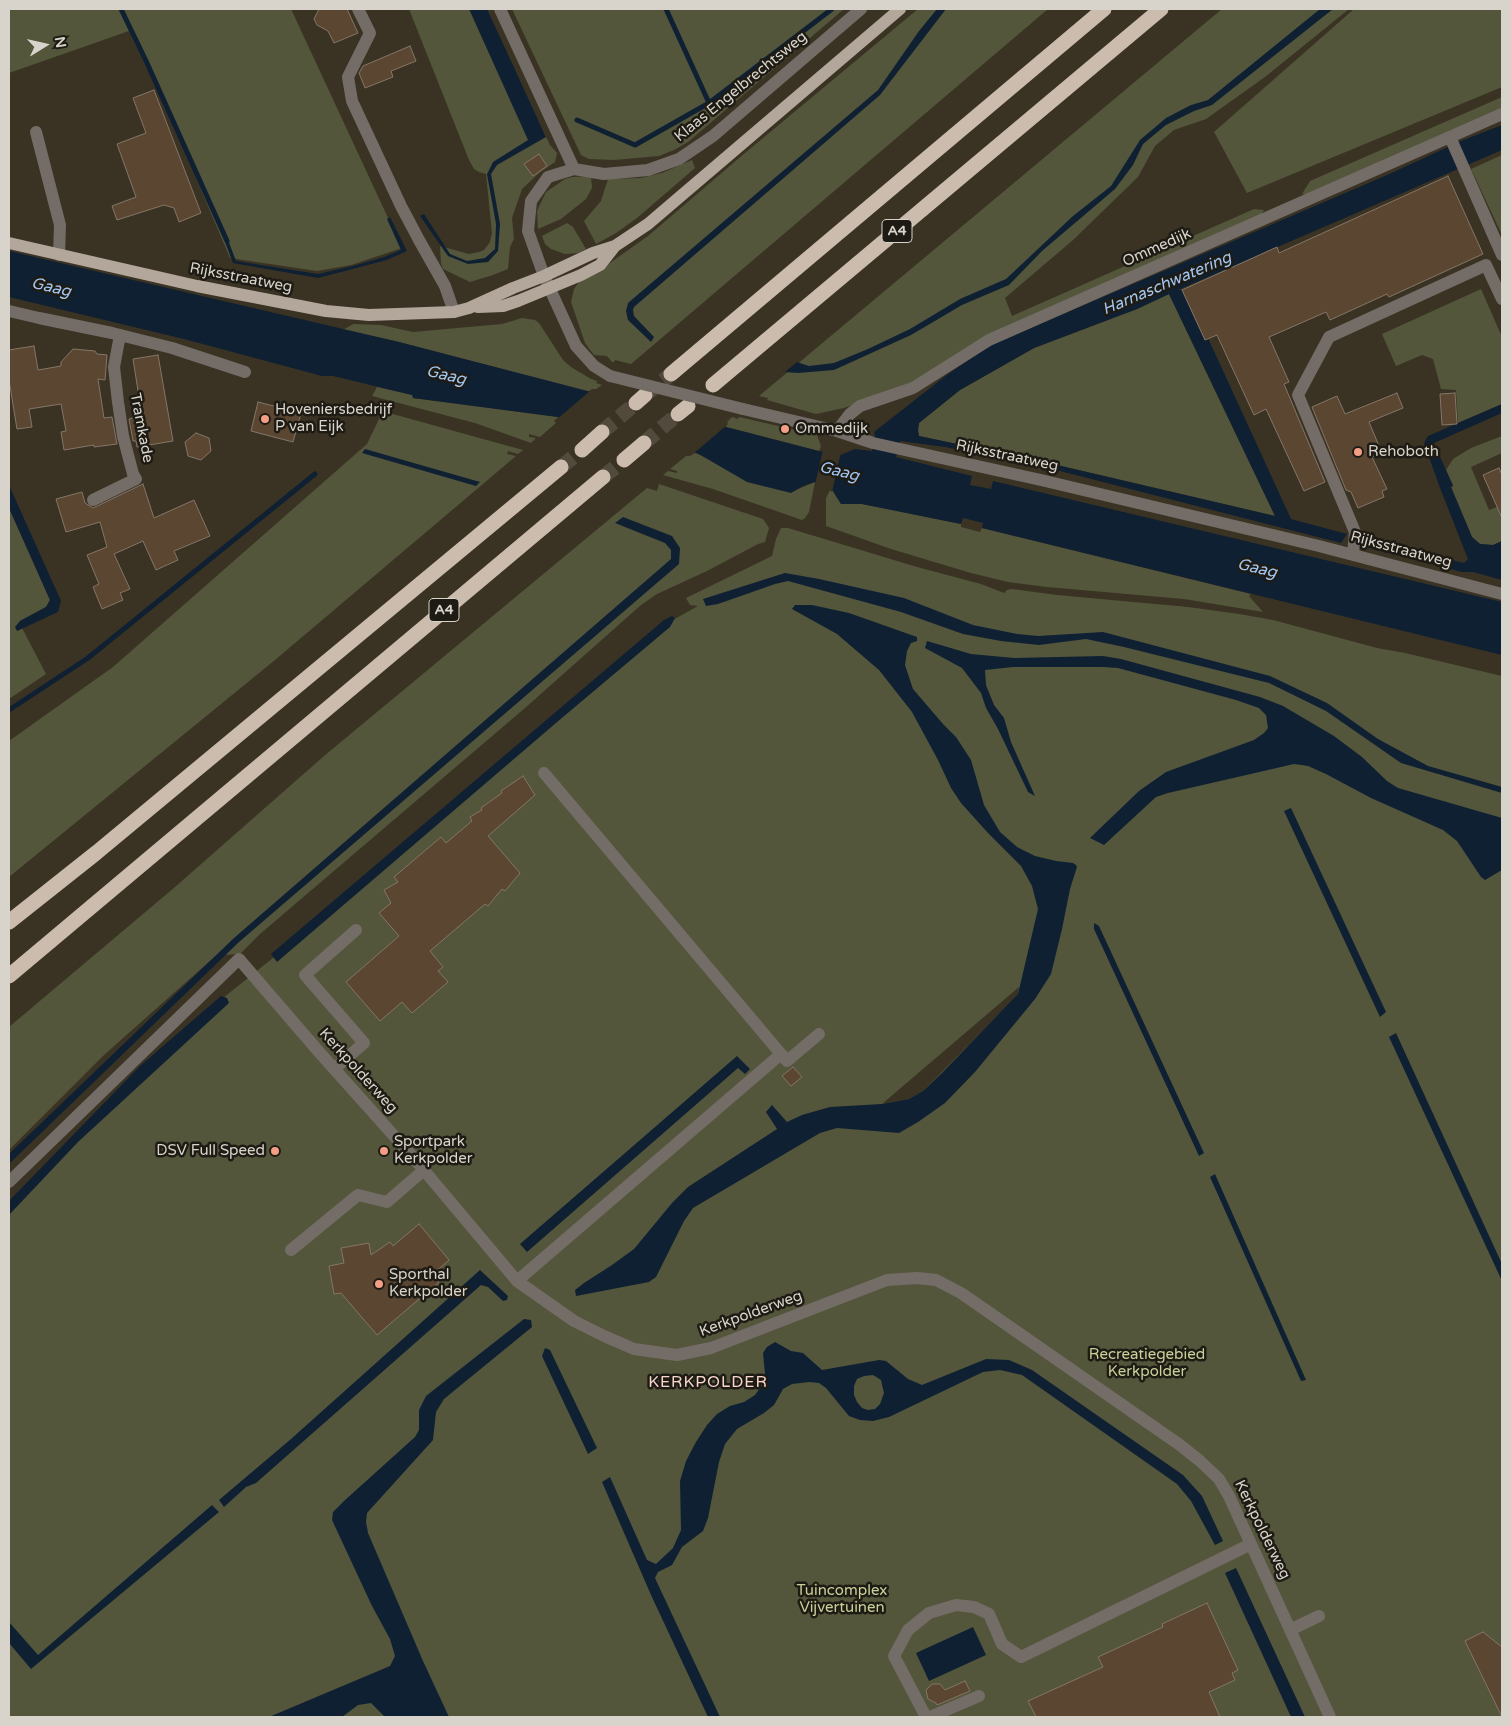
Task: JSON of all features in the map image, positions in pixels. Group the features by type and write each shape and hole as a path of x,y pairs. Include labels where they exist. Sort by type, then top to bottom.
{"highway":[{"name":"A4","path":"671,374 1104,9"},
{"name":"A4","path":"713,385 1161,9"},
{"path":"582,450 602,432"},
{"path":"624,460 644,443"},
{"name":"A4","path":"9,922 96,853 561,467"},
{"name":"A4","path":"9,976 603,478"}],"main road":[{"path":"544,276 593,253 615,246 648,224 900,9"},
{"name":"Rijksstraatweg","path":"9,243 197,286 326,311 369,315 454,312 469,308 544,276"},
{"path":"550,289 600,265 615,246"},
{"name":"Rijksstraatweg","path":"469,308 503,306 550,289"}],"street":[{"path":"358,9 370,33 348,77 352,101 410,223 445,286 454,312"},
{"path":"500,9 574,169"},
{"name":"Klaas Engelbrechtsweg","path":"544,276 528,231 531,201 548,177 574,169 604,174 648,170 678,159 713,136 862,9"},
{"name":"Ommedijk","path":"837,431 850,414 860,406 913,388 989,340 1451,140 1502,114"},
{"path":"36,132 60,225 59,255"},
{"path":"1353,555 1355,532 1298,395 1329,337 1502,256 1451,140"},
{"path":"1486,265 1502,299"},
{"name":"Rijksstraatweg","path":"544,276 576,346 594,366 610,376 837,431 873,443 1041,480 1353,555 1502,594"},
{"path":"9,310 172,348 245,372"},
{"name":"Tramkade","path":"93,500 136,479 133,474 124,436 114,367 120,335"},
{"path":"544,773 787,1061 819,1034"},
{"path":"334,1069 364,1043 304,975 356,930"},
{"name":"Kerkpolderweg","path":"9,1182 239,959 424,1170 517,1281 574,1321 604,1336 634,1349 677,1355 711,1348 887,1280 917,1278 936,1280 961,1293 1200,1461 1219,1479 1229,1496 1330,1717"},
{"path":"517,1281 781,1054"},
{"path":"291,1250 358,1195 387,1202 424,1170"},
{"path":"926,1717 894,1656 908,1630 929,1614 956,1605 974,1606 989,1614 1002,1644 1021,1657 1251,1544"},
{"path":"1290,1630 1319,1616"},
{"path":"930,1717 979,1696"}],"green space":[{"path":"9,9 291,9 402,248 351,265 317,271 230,258 167,110 129,31 9,73"},
{"path":"409,9 485,9 550,145 557,153 555,162 539,173 522,189 512,218 514,239 510,247 508,269 470,282 443,269 440,246 469,254 484,250 490,242 492,233 486,174 474,169 469,160"},
{"path":"512,9 844,9 688,142 659,156 614,160 589,159 581,155"},
{"path":"918,9 1048,9 631,364 615,360 612,362 607,356 594,355 585,343 571,302 574,289 579,282 600,270 648,236"},
{"path":"1222,9 1349,9 1265,77 1206,119 1174,130 1155,146 1138,177 1073,240 1005,298 1012,316 1254,209 1264,210 1260,217 911,384 844,408 816,414 759,396"},
{"path":"1354,9 1502,9 1502,87 1247,193 1214,132"},
{"path":"1502,97 1502,110 1307,195 1302,194 1310,181"},
{"path":"1502,155 1502,235 1471,169"},
{"path":"692,160 695,168 637,218 596,244 584,221 601,201 608,179 641,178 662,173"},
{"path":"591,176 592,188 586,199 561,219 538,229 537,211 546,192 565,179"},
{"path":"567,223 573,227 586,249 578,253 565,254 551,249 545,244 542,236"},
{"path":"1481,289 1502,337 1502,404 1458,423 1456,390 1441,389 1433,359 1422,355 1396,366 1382,334"},
{"path":"1169,294 1275,516 1057,465 919,436 919,423 960,390 1034,348 1137,309"},
{"path":"522,318 535,320 539,323 563,360 571,367 602,385 588,392 399,342 343,330 353,324 381,325 413,332 502,324"},
{"path":"377,387 413,395 413,398 558,417 554,421 556,423 540,437 529,434 529,437 536,438 531,443 475,423 372,396"},
{"path":"389,413 523,450 518,454 508,451 507,454 516,456 275,660 9,877 9,741 113,667 367,444 381,415"},
{"path":"732,417 817,435 821,446 819,451 725,427"},
{"path":"1502,436 1502,453 1471,467 1489,510 1502,505 1502,541 1493,545 1480,544 1472,537 1446,470 1453,459 1471,448"},
{"path":"695,453 791,492 815,482 809,512 802,520 713,489 663,475 668,471 677,473 677,471 670,469 686,456"},
{"path":"659,484 763,519 769,528 765,542 657,594 641,605 525,708 260,934 240,954 222,955 211,960 104,1055 9,1150 9,1027 175,887 324,756 647,488 657,491"},
{"path":"831,488 841,504 862,504 961,524 961,527 980,532 982,528 1251,594 1249,596 1263,612 1184,599 1008,582 971,573 891,549 826,526 826,498"},
{"path":"9,508 50,600 46,607 20,621 17,631 22,628 46,674 9,699"},
{"name":"Recreatiegebied Kerkpolder","path":"781,528 788,528 917,567 981,584 1004,593 1012,589 1239,614 1273,620 1377,648 1502,676 1502,1717 9,1717 9,1211 124,1091 223,998 314,925 673,620 698,606 690,605 686,598 772,556","holes":["1019,987 1018,994 923,1091 909,1099 882,1104"]}],"water":[{"path":"469,9 487,9 546,137 497,165 491,174 500,224 498,251 488,262 468,264 448,256 420,216 424,214 450,254 467,261 485,258 495,249 496,224 487,174 493,162 528,140"},
{"path":"937,9 946,9 880,95 634,307 634,316 654,337 651,342 628,320 626,311 628,303 878,90 919,31"},
{"path":"1320,9 1333,9 1212,105 1194,111 1166,125 1143,144 1133,165 1115,189 1042,251 1009,285 962,305 911,335 834,370 798,373 785,372 797,362 809,366 834,363 868,349 910,329 960,299 1006,279 1073,216 1111,186 1140,140 1166,118 1191,105 1208,100"},
{"path":"1502,125 1502,150 1178,290 1182,290 1205,340 1208,338 1291,519 1347,534 1341,543 1056,470 945,447 900,441 896,457 972,476 970,485 991,489 993,481 1502,602 1502,655 982,528 983,523 963,518 961,524 862,504 841,504 831,488 815,482 791,493 747,482 697,453 558,417 413,398 412,395 333,376 322,376 184,339 9,297 9,251 399,342 838,456 855,449 872,451 874,432 948,374 991,345 1387,175 1461,141","holes":["1169,294 1275,516 1057,465 919,436 919,423 960,390 1034,348 1137,309"]},
{"path":"390,217 407,251 387,260 318,278 233,263 225,242 228,240 236,261 318,274 353,266 401,250 387,219"},
{"path":"1502,404 1502,413 1434,443 1472,537 1480,544 1493,545 1502,541 1502,580 1473,572 1462,572 1369,548 1366,539 1464,563 1468,559 1424,443 1428,436"},
{"path":"365,449 480,482 476,486 362,453"},
{"path":"9,485 61,601 58,612 17,631 15,627 20,621 46,607 50,600 9,508"},
{"path":"623,517 672,536 680,548 679,564 239,942 9,1164 9,1154 234,938 671,559 671,550 665,543 615,523"},
{"path":"785,573 904,598 973,625 1017,634 1038,636 1103,632 1270,676 1327,703 1378,739 1428,766 1502,787 1502,793 1401,763 1326,711 1269,683 1124,647 1086,639 1039,645 963,634 901,612 788,581 718,604 706,606 703,599"},
{"path":"795,605 812,605 849,613 917,637 917,641 911,643 907,651 905,665 913,689 956,737 971,760 984,805 1000,832 1017,847 1035,856 1076,865 1051,974 1035,999 975,1072 945,1103 918,1122 899,1133 837,1128 820,1133 693,1208 684,1221 656,1277 649,1282 576,1296 575,1290 634,1249 672,1203 688,1187 777,1129 766,1112 772,1105 787,1122 802,1115 830,1107 882,1104 909,1099 923,1091 942,1073 1018,994 1038,909 1032,886 1021,866 961,803 951,788 912,712 879,670 837,634 792,609"},
{"path":"672,616 675,618 670,627 277,962 271,954 664,620"},
{"path":"927,641 971,654 1014,658 1103,656 1121,659 1260,697 1283,706 1334,736 1362,757 1387,781 1398,788 1502,818 1502,870 1485,880 1457,841 1443,830 1371,798 1308,766 1294,764 1156,797 1104,845 1090,838 1139,791 1166,772 1254,740 1268,728 1266,715 1259,708 1236,700 1118,668 1013,667 985,670 986,685 994,705 1004,718 1011,742 1035,796 1028,792 986,708 981,693 962,668 925,648"},
{"path":"1291,808 1386,1012 1380,1017 1284,811"},
{"path":"1094,923 1099,926 1204,1153 1199,1156 1094,929"},
{"path":"221,996 227,998 229,1003 78,1142 9,1215 9,1201 140,1066"},
{"path":"1396,1033 1502,1264 1502,1281 1389,1037"},
{"path":"737,1056 750,1069 745,1074 738,1068 527,1252 520,1244"},
{"path":"1215,1174 1306,1380 1301,1381 1210,1177"},
{"path":"480,1270 508,1296 507,1300 503,1301 488,1287 481,1285 256,1483 246,1487 224,1507 219,1500 291,1439"},
{"path":"524,1319 531,1320 532,1327 444,1399 436,1412 433,1440 367,1513 368,1533 449,1717 385,1717 371,1703 358,1705 342,1717 269,1717 390,1666 395,1656 390,1639 372,1606 332,1520 333,1512 415,1437 419,1430 419,1410 426,1396"},
{"path":"775,1342 791,1351 803,1353 822,1370 879,1360 886,1361 908,1379 922,1385 986,1359 1009,1360 1032,1370 1183,1475 1202,1496 1223,1541 1215,1545 1191,1501 1177,1484 1022,1375 1000,1370 983,1372 889,1417 873,1421 860,1420 849,1416 826,1388 819,1383 792,1384 783,1389 774,1405 737,1429 725,1444 719,1462 708,1518 703,1531 682,1547 672,1565 658,1572 655,1578 720,1717 708,1717 651,1595 602,1482 610,1477 647,1560 656,1564 673,1548 681,1530 680,1481 686,1461 707,1425 717,1414 755,1395 763,1384 765,1374 763,1353 767,1347","holes":["873,1375 881,1380 884,1393 880,1404 875,1409 868,1410 862,1408 854,1395 854,1386 857,1379"]},
{"path":"545,1348 550,1350 597,1448 588,1454 542,1356"},
{"path":"212,1505 219,1512 31,1669 9,1643 9,1622 38,1655"},
{"path":"1236,1568 1305,1717 1291,1717 1225,1573"},
{"path":"973,1627 986,1655 929,1681 916,1653"}],"pier":[{"path":"590,391 727,425 693,454 556,420"},
{"path":"823,450 838,454 841,452 832,492 815,485"}],"building":[{"path":"319,9 347,9 358,33 334,43 328,31 317,25 314,19"},
{"path":"410,46 416,61 391,71 393,77 365,88 359,73 363,66"},
{"path":"154,90 201,213 179,222 174,208 164,205 117,220 112,206 136,197 117,144 146,133 133,98"},
{"path":"539,154 547,166 533,176 524,164"},
{"path":"1448,176 1483,254 1389,297 1387,294 1330,320 1326,312 1269,337 1289,382 1284,384 1325,482 1304,491 1266,409 1254,415 1217,335 1205,340 1182,290 1277,247 1279,253"},
{"path":"34,346 38,370 61,366 61,362 73,349 95,351 97,354 107,355 105,380 98,379 104,418 112,417 117,444 94,447 94,445 64,450 61,432 66,431 61,404 29,409 32,427 17,429 9,380 9,350"},
{"path":"158,355 173,441 137,447 136,441 133,441 129,419 142,416 133,359"},
{"name":"Rehoboth","path":"1397,393 1403,408 1369,422 1382,453 1372,457 1387,489 1382,491 1384,497 1358,508 1351,492 1346,490 1312,407 1337,396 1345,414"},
{"path":"1455,393 1457,424 1442,425 1440,394"},
{"path":"258,402 301,413 293,442 251,431"},
{"path":"196,433 209,438 211,451 201,460 188,456 185,442"},
{"path":"1499,468 1502,475 1502,518 1483,475"},
{"path":"143,484 154,518 194,500 210,536 174,551 178,560 156,570 143,541 114,554 130,589 120,593 123,600 102,609 93,587 99,584 87,555 107,547 100,522 66,532 56,499 82,492 85,503 93,508"},
{"path":"523,776 535,795 488,836 520,873 505,891 502,889 488,906 485,904 430,951 443,967 438,971 448,982 412,1013 402,1002 380,1021 346,982 399,936 379,913 391,903 384,890 398,882 394,877 441,837 446,843 472,821 470,817 482,810 481,808 502,793 501,791"},
{"path":"793,1067 802,1077 791,1086 782,1076"},
{"name":"Sporthal Kerkpolder","path":"419,1224 449,1260 433,1274 439,1282 377,1335 341,1293 334,1294 329,1266 344,1263 341,1248 369,1243 371,1255 390,1242 393,1246"},
{"path":"1207,1603 1238,1670 1232,1673 1235,1680 1209,1692 1220,1717 1036,1717 1028,1701 1103,1667 1098,1657 1163,1627 1162,1624"},
{"path":"1483,1632 1502,1647 1502,1717 1465,1641"},
{"path":"965,1681 970,1691 937,1705 928,1699 926,1690 932,1684 940,1684 945,1690"}],"waterway":[{"path":"121,9 227,241"},
{"path":"666,9 709,103"},
{"path":"577,120 635,145 709,103 832,9"},
{"path":"9,710 88,658 315,474"}],"tunnel":[{"path":"645,395 671,374"},
{"path":"602,432 636,403"},
{"path":"644,443 678,414"},
{"path":"561,467 582,450"},
{"path":"603,477 624,460"}],"place":[{"name":"Hoveniersbedrijf P van Eijk","path":"265,419"},
{"name":"Ommedijk","path":"785,429"},
{"name":"Rehoboth","path":"1358,452"},
{"name":"DSV Full Speed","path":"275,1151"},
{"name":"Sportpark Kerkpolder","path":"384,1151"},
{"name":"Sporthal Kerkpolder","path":"379,1284"}],"district":[{"name":"KERKPOLDER","path":"708,1383"}],"water label":[{"name":"Harnaschwatering","path":"1167,284"},
{"name":"Gaag","path":"51,288"},
{"name":"Gaag","path":"446,376"},
{"name":"Gaag","path":"839,472"},
{"name":"Gaag","path":"1257,569"}],"park label":[{"name":"Tuincomplex Vijvertuinen","path":"842,1600"}]}
